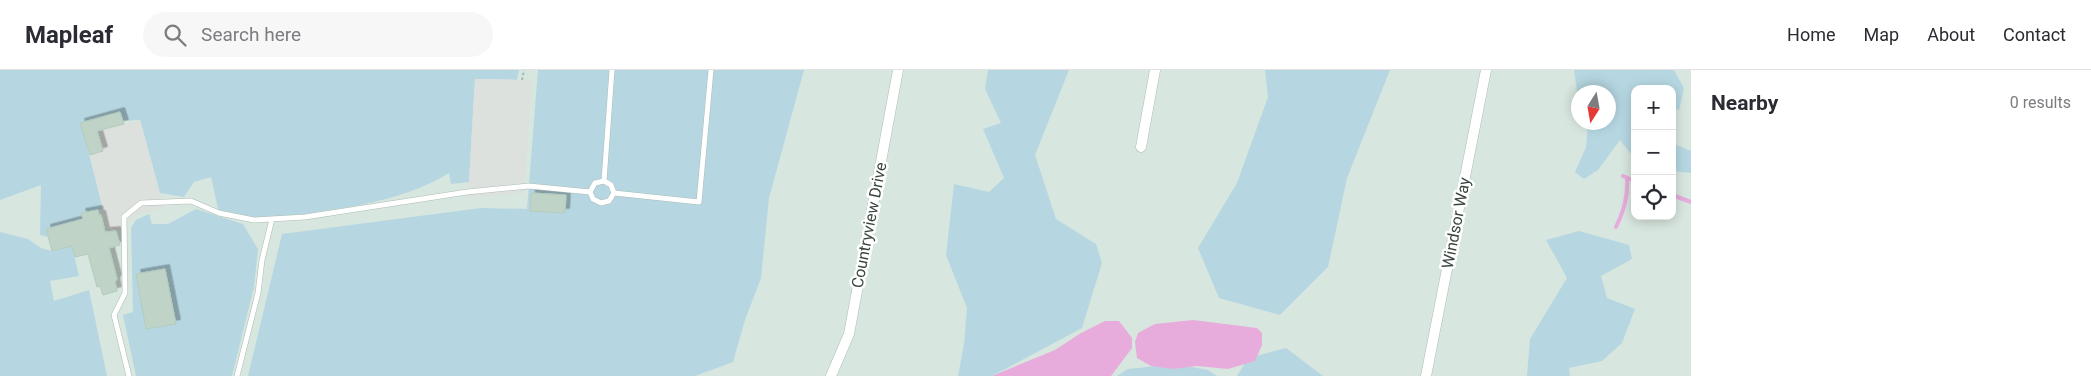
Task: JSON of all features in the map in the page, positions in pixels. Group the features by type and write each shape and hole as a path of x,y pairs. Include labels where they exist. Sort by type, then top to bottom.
{"street":[{"name":"Countryview Drive","path":"831,376 849,334 898,70"},
{"path":"1141,147 1155,70"},
{"name":"Windsor Way","path":"1426,376 1486,70"}],"lane":[{"path":"604,181 612,70"},
{"path":"614,193 699,202 711,70"},
{"path":"590,192 595,183 604,181 611,185 614,193"},
{"path":"129,376 114,315 125,293 124,218 141,203 191,201 218,213 254,220 305,217 467,192 520,187 590,192"},
{"path":"590,192 593,199 601,204 609,201 614,193"},
{"path":"237,376 258,293 262,260 272,219"}],"path":[{"path":"522,80 524,70"}],"shaded area":[{"path":"0,70 1691,70 1691,376 0,376"},
{"path":"0,70 519,70 517,80 475,79 469,182 451,184 449,173 429,184 386,199 272,219 254,220 219,213 211,177 194,182 184,197 160,193 140,120 81,123 103,209 81,213 83,219 46,229 48,237 40,235 41,185 0,200"},
{"path":"538,70 804,70 769,198 761,278 745,320 733,362 695,376 248,376 282,234 481,208 527,209"},
{"path":"988,70 1069,70 1035,155 1056,219 1096,244 1102,263 1082,328 992,376 958,376 964,344 967,308 946,255 954,184 989,192 1004,178 983,129 1001,123 985,89"},
{"path":"1265,70 1390,70 1347,178 1328,267 1280,315 1219,298 1198,248 1237,183 1268,97"},
{"path":"1574,70 1674,70 1684,88 1679,110 1676,109 1676,85 1631,85 1631,154 1620,140 1598,170 1584,179 1575,172 1586,147 1587,130 1616,130 1616,85 1576,85"},
{"path":"475,79 532,80 524,193 468,198"},
{"path":"140,120 164,208 139,214 116,231 108,232 90,155 103,151 97,131"},
{"path":"1676,145 1691,151 1691,173 1676,171"},
{"path":"196,209 243,224 258,249 254,287 232,376 136,376 123,315 133,312 131,228 136,220 149,214 152,224 168,224"},
{"path":"1579,231 1629,245 1632,259 1601,276 1607,298 1635,309 1622,343 1602,361 1569,368 1570,376 1527,376 1530,339 1567,278 1546,240"},
{"path":"0,232 28,239 41,248 52,251 72,246 79,276 50,281 54,301 89,290 107,376 0,376"},
{"path":"1193,320 1257,328 1262,333 1262,345 1255,361 1228,369 1197,366 1173,369 1151,366 1137,358 1135,342 1138,333 1155,324"},
{"path":"1105,321 1119,321 1132,338 1132,348 1111,376 992,376 1055,350 1081,333"},
{"path":"1286,348 1323,376 1237,376 1248,358"},
{"path":"1174,364 1208,370 1217,376 1117,376 1128,369"}],"building":[{"path":"120,112 124,124 97,131 103,151 90,155 80,123"},
{"path":"531,193 566,195 565,213 530,211"},
{"path":"98,210 105,232 116,231 120,245 109,248 117,279 115,282 117,291 103,295 100,286 97,287 88,254 75,257 72,246 52,251 46,229 83,219 81,213"},
{"path":"165,269 176,324 146,329 136,274"}],"waterway":[{"path":"1623,176 1631,179"},
{"path":"1616,227 1625,203 1627,178"},
{"path":"1676,196 1691,202"}]}
